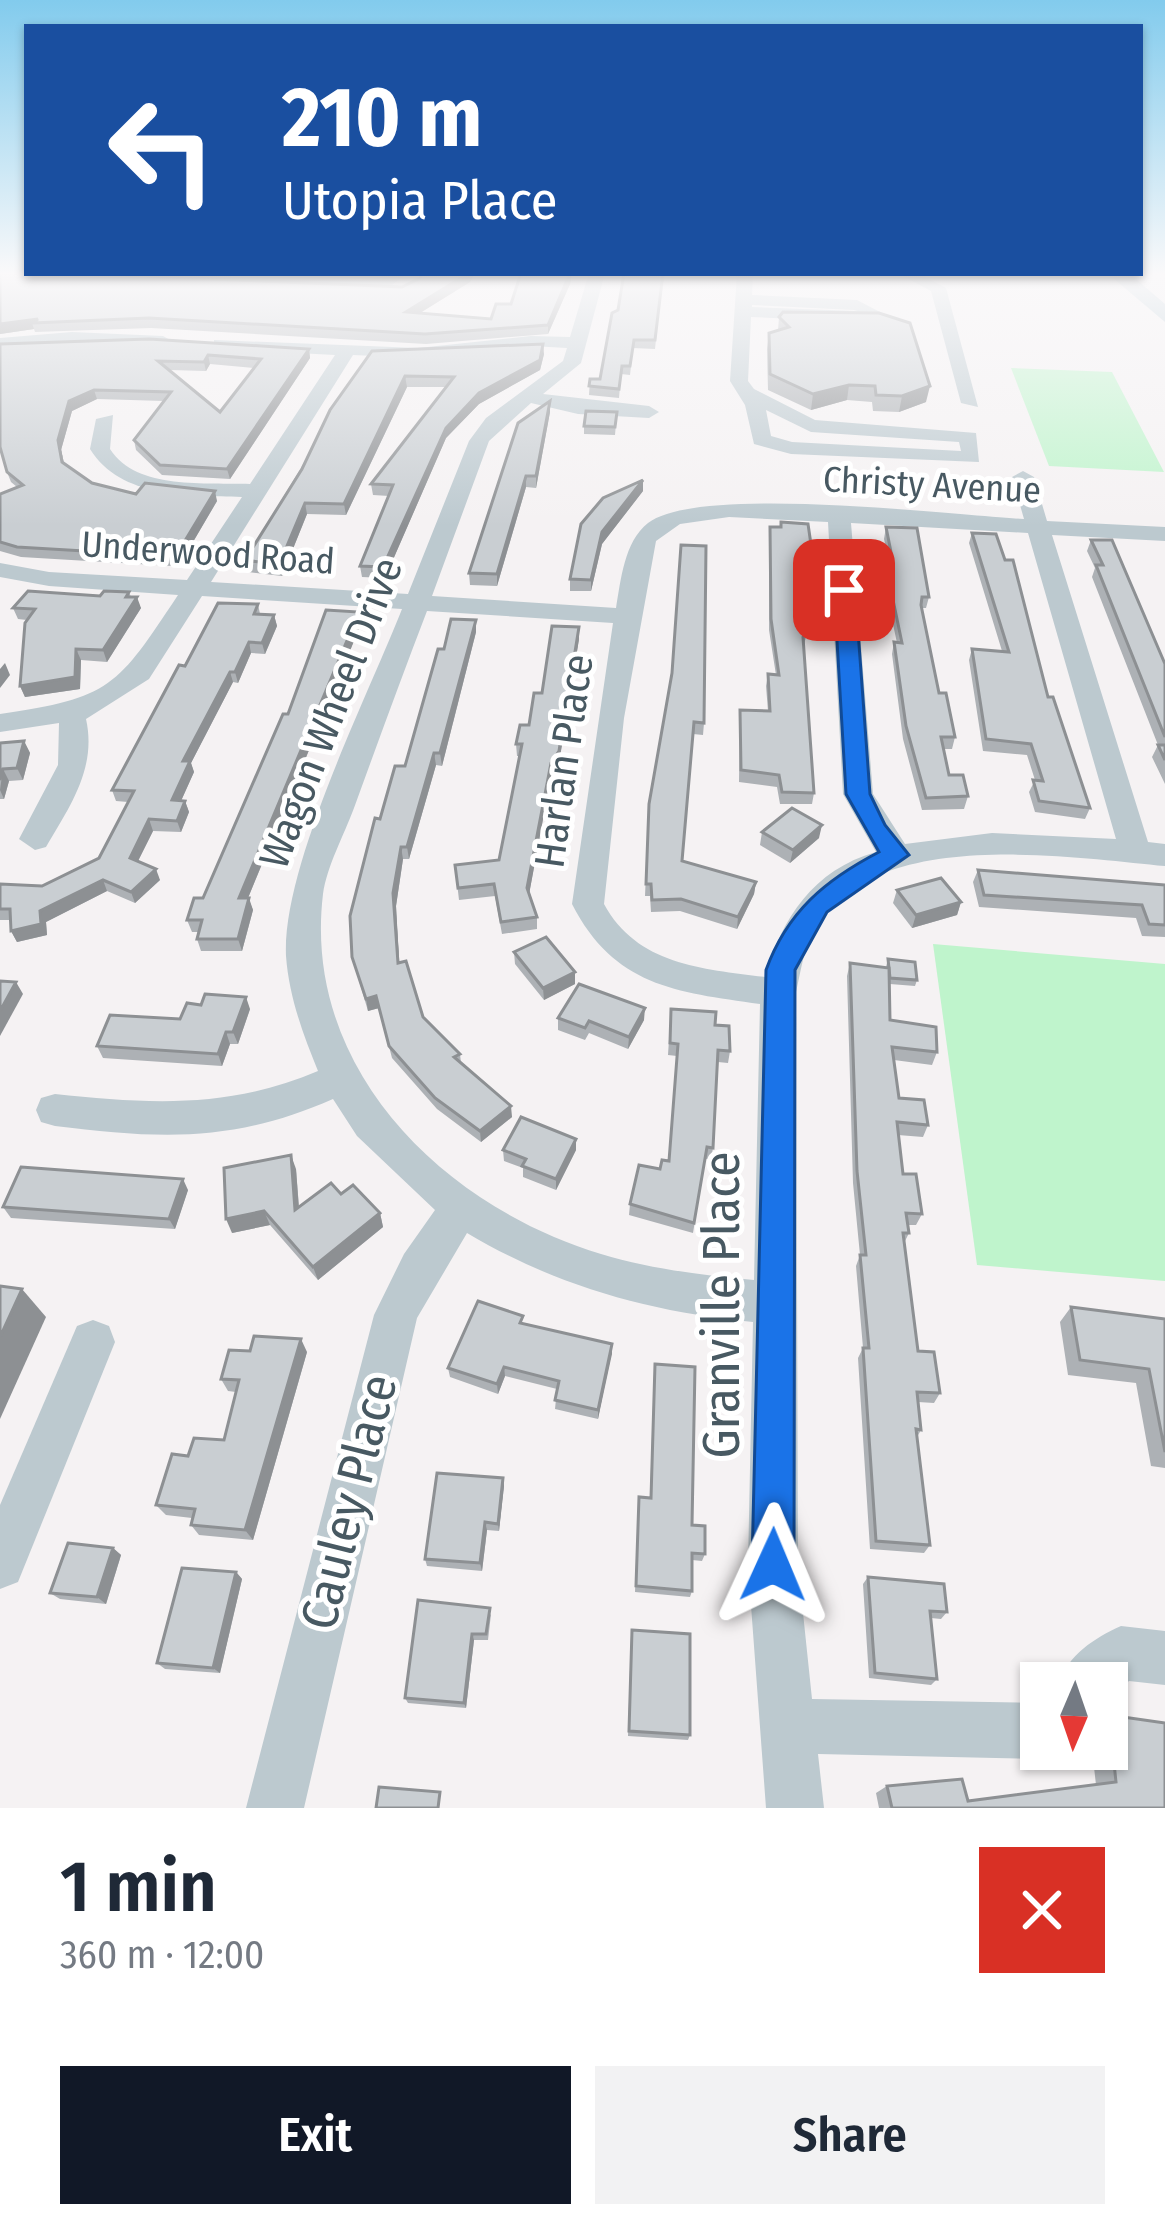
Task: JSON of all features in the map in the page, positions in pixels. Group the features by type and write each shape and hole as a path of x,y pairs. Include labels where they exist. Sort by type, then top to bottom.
{"street":[{"path":"0,723 71,715 109,698 140,674 342,357"},
{"name":"Wagon Wheel Drive","path":"572,357 565,372 493,422 479,441 329,824 301,923 306,994 338,1079 378,1134 459,1210 511,1240 579,1268 699,1296 775,1303"},
{"path":"747,357 739,381 747,393 755,405 756,433 773,446 972,458 969,437 812,426 747,393"},
{"path":"958,357 971,403"},
{"path":"531,397 578,408 649,412"},
{"path":"106,419 100,449 121,473 163,485 257,490"},
{"path":"1023,477 1150,854"},
{"name":"Christy Avenue","path":"695,513 838,515 1165,534"},
{"name":"Harlan Place","path":"695,513 663,524 644,540 586,887 594,921 619,951 648,968 692,980 778,992"},
{"path":"838,515 858,794 874,829 896,855"},
{"name":"Underwood Road","path":"0,571 628,616"},
{"path":"35,839 72,777 77,749 71,715"},
{"name":"Granville Place","path":"795,1808 773,1565 778,992 788,948 818,905 843,883 896,855 984,842 1150,854"},
{"path":"55,1110 215,1122 281,1106 338,1079"},
{"name":"Cauley Place","path":"275,1808 395,1315 418,1268 459,1210"},
{"path":"0,1564 93,1342"},
{"path":"1109,1662 1120,1653 1165,1658"},
{"path":"784,1726 1020,1731"}],"green space":[{"path":"1011,368 1112,372 1164,472 1049,466"},
{"path":"933,944 1165,964 1165,1281 977,1265"}],"building":[{"path":"0,357 207,357 204,362 158,361 220,412 261,359 239,357 303,357 227,469 160,465 134,440 171,392 94,390 69,401 58,440 62,462 92,483 136,494 145,483 215,491 180,549 169,556 0,542 0,494 23,485 7,472 0,447"},
{"path":"367,357 540,357 479,393 446,428 383,567 360,566 393,485 371,484 454,377 405,376 344,504 305,503 279,565 245,560 302,469 330,410"},
{"path":"604,357 631,357 630,366 622,366 619,389 589,386 590,379 600,379"},
{"path":"770,357 921,357 930,386 902,396 876,395 875,386 849,385 813,394 770,374"},
{"path":"550,401 536,476 526,476 497,574 469,573 518,423"},
{"path":"586,411 617,412 615,427 584,426"},
{"path":"643,480 602,532 591,580 570,579 581,524 603,498"},
{"path":"781,522 808,524 814,565 806,564 804,573 809,627 803,637 814,793 782,792 779,775 741,770 740,710 770,711 768,674 779,675 771,619 770,527 781,527"},
{"path":"886,527 917,528 929,597 922,597 921,605 939,693 946,693 955,737 941,737 949,775 963,775 968,796 926,798 906,726 894,642 902,643 883,552 891,552"},
{"path":"972,533 996,534 1005,560 1013,560 1048,697 1053,697 1090,808 1039,801 1033,780 1043,781 1031,744 986,739 972,649 1009,652"},
{"path":"1091,540 1112,540 1165,664 1165,737 1096,565 1103,565"},
{"path":"681,545 706,546 704,723 694,722 682,861 756,882 738,917 681,899 652,900 651,884 646,884 649,804 672,673"},
{"path":"28,591 100,596 104,591 129,592 126,597 137,597 103,650 76,649 75,677 20,686 25,623 35,609 13,608"},
{"path":"218,603 258,604 254,614 274,615 262,643 249,642 235,672 230,672 183,761 190,761 172,800 185,801 177,821 149,819 130,858 156,869 131,892 103,880 40,911 41,924 11,931 10,909 0,909 0,884 42,886 99,858 134,791 112,790"},
{"path":"326,610 359,612 239,898 249,898 238,939 197,939 202,920 187,920 194,898 203,898 283,714 288,714"},
{"path":"451,619 476,620 440,753 434,753 407,847 401,847 393,893 398,963 406,961 423,1017 460,1054 454,1057 511,1106 480,1131 435,1098 389,1046 376,996 366,999 352,957 350,916 375,818 380,819 395,766 405,766"},
{"path":"552,626 579,627 559,751 551,763 527,888 537,917 501,922 494,884 458,888 455,865 499,860 522,744 516,744 520,725 529,725 534,693 542,693"},
{"path":"24,741 17,768 3,769 0,780 0,743"},
{"path":"792,808 822,825 793,850 762,832"},
{"path":"978,870 1165,885 1165,925 1149,924 1142,905 984,895"},
{"path":"941,878 961,902 916,915 897,890"},
{"path":"546,937 575,972 543,988 514,952"},
{"path":"888,959 915,962 917,980 890,978"},
{"path":"850,963 889,968 890,1020 936,1027 937,1052 892,1047 899,1098 924,1100 928,1125 897,1122 903,1174 916,1174 922,1214 906,1213 909,1233 903,1233 918,1351 934,1352 940,1393 917,1392 921,1430 916,1429 930,1545 876,1541 863,1348 869,1348 860,1255 866,1255 857,1171"},
{"path":"0,981 16,982 0,1011"},
{"path":"579,984 645,1008 629,1037 589,1021 585,1028 558,1018"},
{"path":"205,994 246,997 233,1032 226,1032 218,1054 97,1046 110,1015 180,1019 187,1003 201,1005"},
{"path":"671,1009 716,1012 715,1025 729,1026 730,1051 718,1050 713,1148 707,1147 694,1223 630,1204 639,1165 660,1169 662,1160 669,1161 678,1044 670,1043"},
{"path":"521,1117 576,1139 556,1179 522,1166 526,1159 503,1150"},
{"path":"291,1155 295,1210 331,1183 341,1194 353,1185 380,1213 313,1267 264,1211 226,1219 224,1168"},
{"path":"21,1167 183,1179 169,1219 3,1207"},
{"path":"0,1286 22,1289 0,1337"},
{"path":"478,1301 523,1316 520,1323 612,1344 598,1410 555,1400 559,1381 504,1367 497,1384 448,1368"},
{"path":"1071,1307 1165,1319 1165,1452 1149,1369 1080,1360"},
{"path":"254,1336 301,1339 245,1530 191,1525 195,1509 156,1505 172,1454 188,1456 194,1438 224,1440 239,1380 221,1379 229,1350 250,1351"},
{"path":"655,1364 695,1367 692,1525 705,1526 705,1554 692,1553 692,1591 636,1586 639,1497 651,1498"},
{"path":"437,1473 503,1478 498,1524 485,1522 480,1563 425,1559"},
{"path":"68,1543 113,1548 97,1597 50,1593"},
{"path":"182,1568 236,1572 213,1668 157,1663"},
{"path":"868,1577 944,1584 947,1612 930,1611 937,1679 875,1673"},
{"path":"418,1600 490,1608 486,1634 472,1634 464,1703 405,1698"},
{"path":"632,1630 690,1634 690,1735 629,1731"},
{"path":"1128,1718 1165,1723 1165,1808 892,1808 887,1786 962,1779 968,1801 1116,1782 1115,1770 1128,1770"},
{"path":"379,1787 440,1792 438,1808 376,1808"}],"route":[{"path":"773,1565 781,970 788,948 818,905 867,867 896,855 874,829 858,794 844,590"}]}
